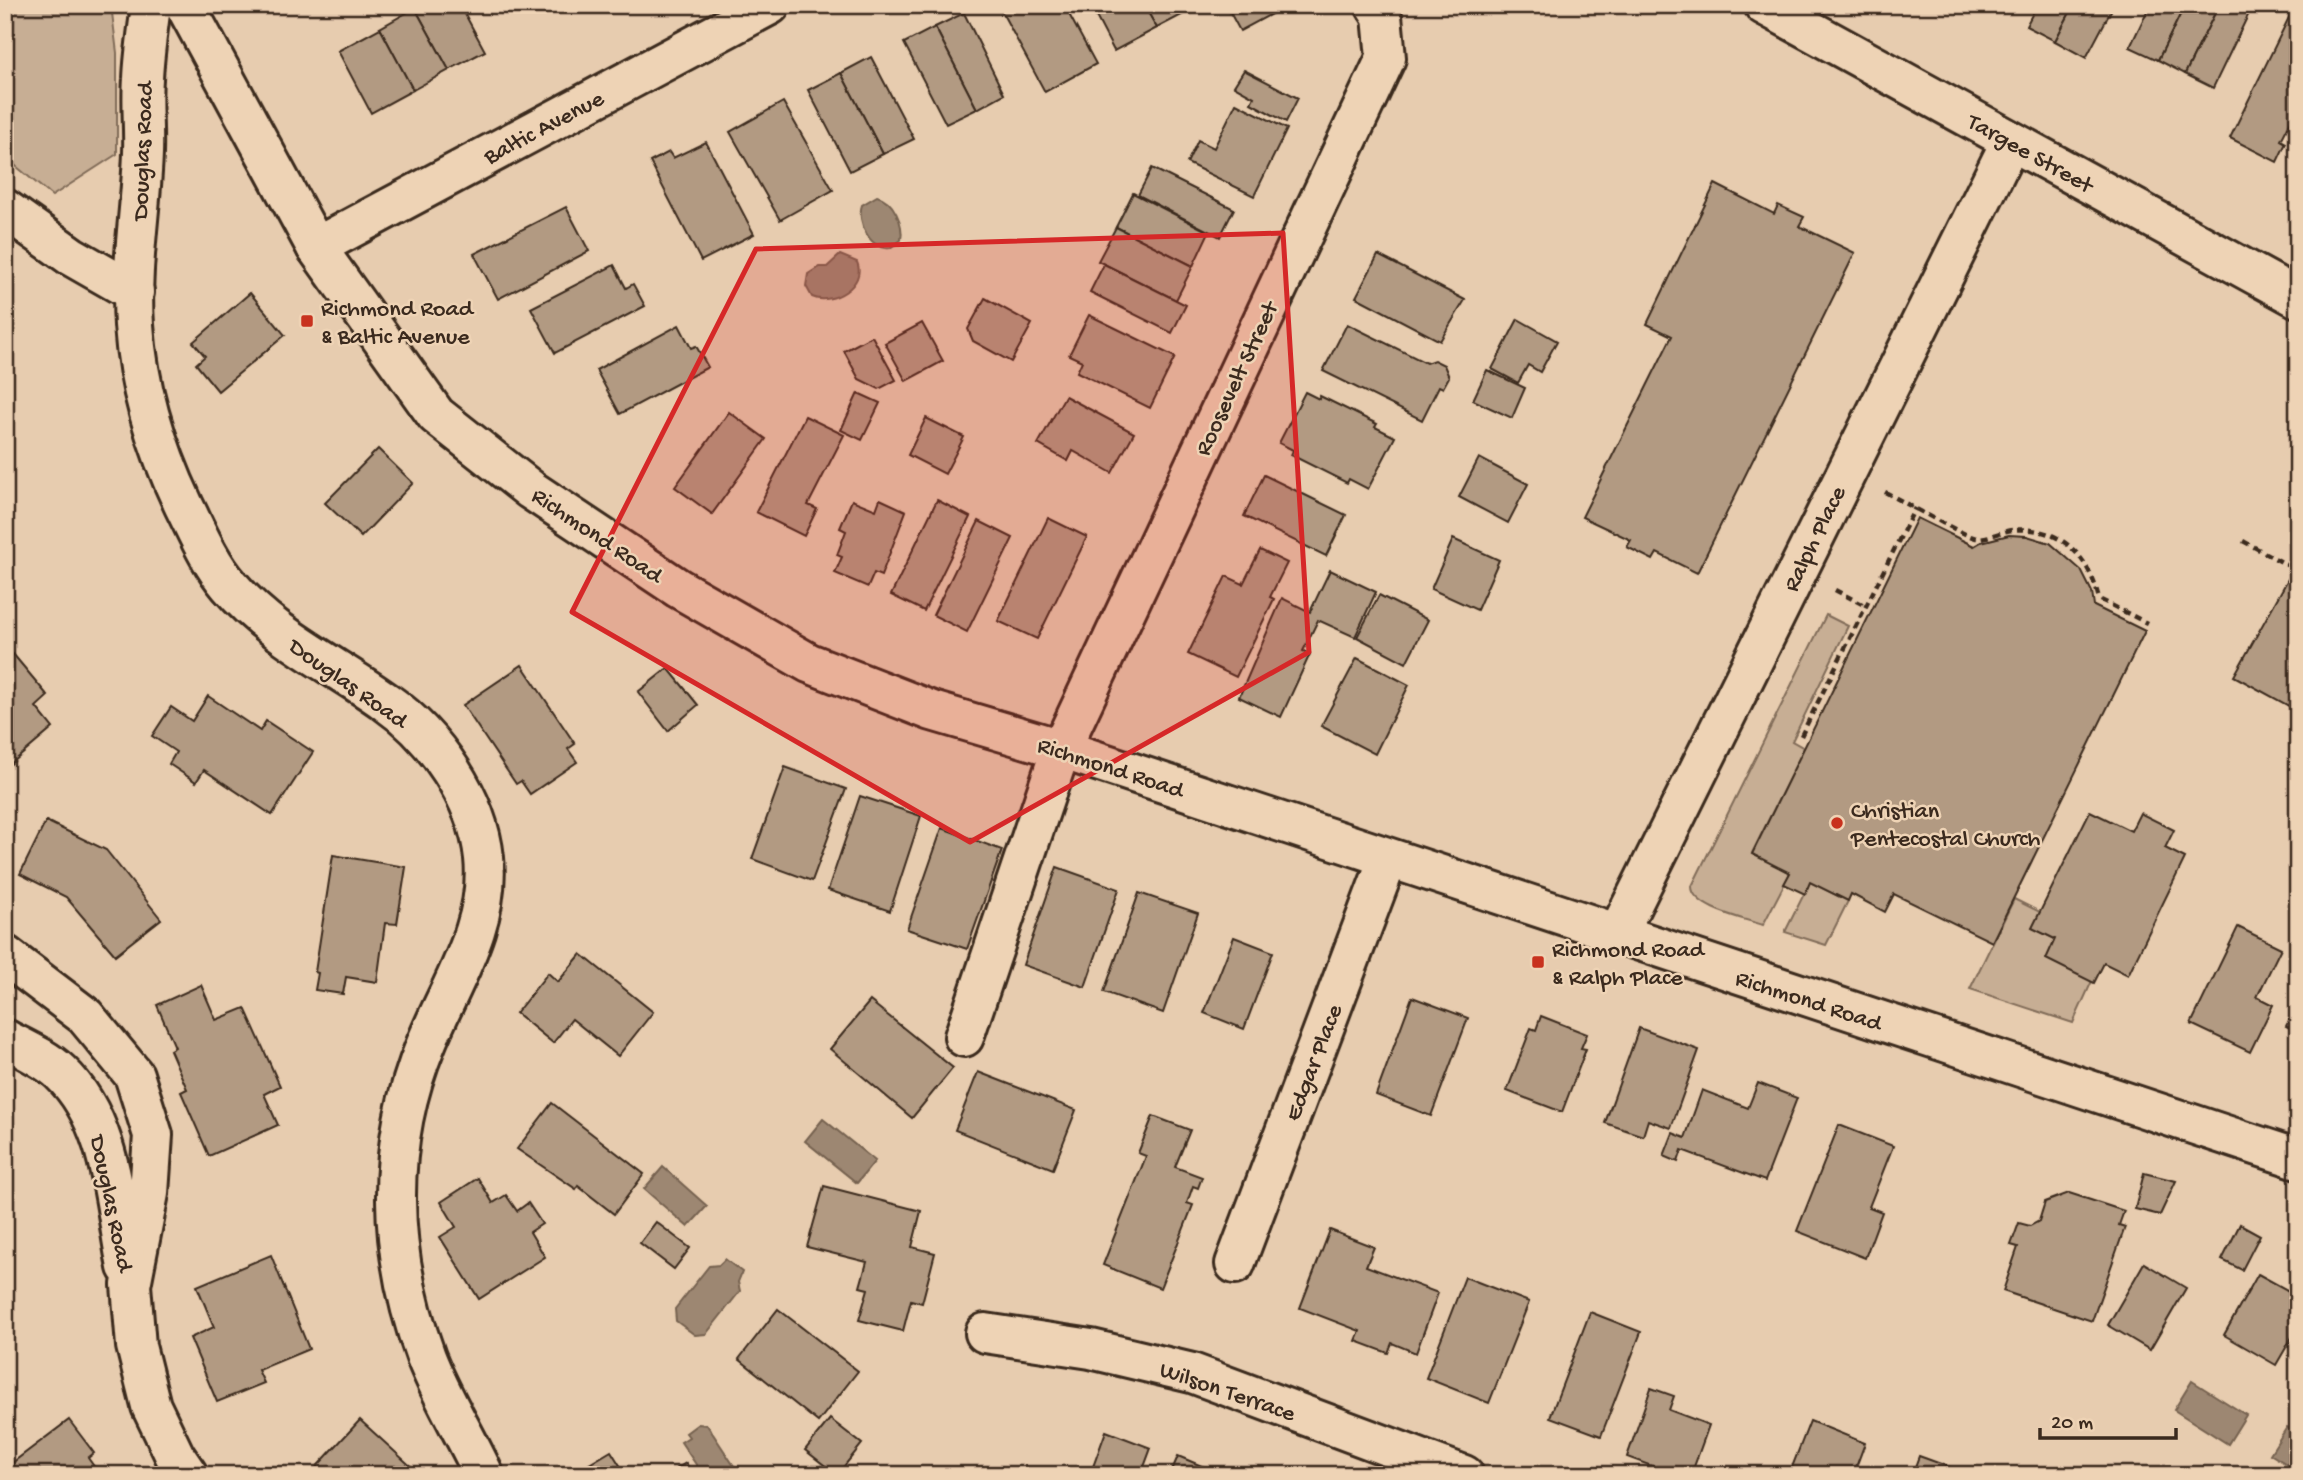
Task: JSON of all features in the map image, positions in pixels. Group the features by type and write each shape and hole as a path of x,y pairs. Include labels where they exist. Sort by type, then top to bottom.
{"street":[{"name":"Douglas Road","path":"151,5 143,78 143,151 134,325 143,393 165,466 225,581 254,612 291,643 389,704 427,739 453,776 474,815 484,859 481,914 467,957 425,1046 406,1104 396,1160 395,1229 406,1297 427,1361 484,1475"},
{"name":"Richmond Road","path":"185,5 316,247 436,415 531,490 678,588 809,663 932,711 1060,748 1616,935 2298,1159"},
{"name":"Baltic Avenue","path":"316,247 770,5"},
{"name":"Roosevelt Street","path":"964,1037 1060,748 1386,58 1382,16 1375,5"},
{"name":"Targee Street","path":"1764,5 2298,298"},
{"name":"Ralph Place","path":"1616,935 2011,141"},
{"path":"5,209 71,256 134,292"},
{"name":"Edgar Place","path":"1235,1264 1388,859"},
{"name":"Douglas Road","path":"5,955 85,1016 134,1075 153,1135 149,1194 131,1285"},
{"name":"Douglas Road","path":"5,1039 60,1072 93,1115 103,1143 131,1285 136,1346 151,1406 175,1456 188,1475"},
{"name":"Wilson Terrace","path":"985,1333 1091,1349 1192,1373 1464,1475"}],"path":[{"path":"1879,489 1976,538 2015,529 2030,529 2056,536 2077,552 2088,567 2099,599 2147,623"},
{"path":"1801,736 1915,508"},
{"path":"2243,541 2298,571"},
{"path":"1830,588 1866,606"}],"highlighted area":[{"path":"1283,233 1309,652 970,842 572,612 756,249"}],"shaded area":[{"path":"5,5 111,5 117,53 117,154 52,196 5,157"},
{"path":"877,196 888,202 899,221 901,240 890,248 883,248 871,240 861,219 862,205"},
{"path":"840,255 857,262 859,270 852,286 846,292 829,299 812,297 806,286 808,274 819,267 827,267"},
{"path":"1826,615 1848,626 1792,741 1804,748 1752,853 1790,873 1763,925 1709,906 1694,894 1692,886"},
{"path":"1810,882 1848,901 1826,945 1785,932"},
{"path":"2014,899 2040,912 2033,928 2055,939 2092,981 2073,1023 1970,989"},
{"path":"823,1119 875,1161 857,1183 805,1141"},
{"path":"663,1167 707,1206 688,1227 644,1189"},
{"path":"725,1259 742,1272 738,1282 740,1291 706,1334 695,1335 676,1321 675,1309 709,1266 719,1265"},
{"path":"2192,1381 2246,1415 2228,1444 2174,1410"},
{"path":"698,1424 707,1425 736,1469 735,1475 703,1475 681,1442 689,1437 686,1433"},
{"path":"2287,1427 2298,1433 2298,1471 2270,1454"}],"building":[{"path":"421,5 460,5 485,51 449,70 415,8"},
{"path":"541,5 560,5 545,13"},
{"path":"998,5 1064,5 1096,64 1045,92"},
{"path":"1090,5 1144,5 1157,28 1114,51"},
{"path":"1144,5 1198,5 1199,6 1157,28"},
{"path":"1226,5 1288,5 1240,31"},
{"path":"2037,5 2074,5 2055,41 2026,26"},
{"path":"2074,5 2114,5 2086,58 2055,41"},
{"path":"2150,5 2185,5 2158,60 2130,47"},
{"path":"2185,5 2219,5 2185,74 2158,60"},
{"path":"2219,5 2253,5 2213,88 2185,74"},
{"path":"2294,7 2298,9 2298,107 2281,140 2286,143 2277,162 2230,138"},
{"path":"415,8 449,70 413,90 380,28"},
{"path":"964,13 1004,94 977,109 935,27"},
{"path":"935,27 977,109 946,124 904,43"},
{"path":"380,28 413,90 371,113 338,51"},
{"path":"871,57 914,139 883,154 841,73"},
{"path":"1244,70 1298,98 1286,122 1251,103 1254,97 1234,86"},
{"path":"841,73 883,154 850,171 808,90"},
{"path":"783,102 833,190 780,220 730,132"},
{"path":"1236,103 1287,129 1254,196 1187,163 1198,140 1214,148"},
{"path":"706,142 754,234 701,261 650,162 669,152 673,158"},
{"path":"1152,168 1234,209 1220,237 1138,195"},
{"path":"1715,184 1774,214 1778,205 1804,217 1799,226 1855,253 1697,573 1657,553 1653,560 1627,547 1631,540 1582,517 1672,336 1647,324"},
{"path":"1133,193 1209,232 1193,266 1116,227"},
{"path":"566,207 589,251 498,299 474,254"},
{"path":"1116,227 1193,266 1176,300 1098,261"},
{"path":"1378,255 1465,300 1440,341 1356,297"},
{"path":"1104,264 1186,305 1172,333 1090,292"},
{"path":"614,265 626,288 633,284 645,306 555,353 531,308"},
{"path":"250,293 285,335 218,391 196,364 205,356 193,342"},
{"path":"985,298 1032,324 1011,362 973,341 968,329"},
{"path":"1089,315 1175,357 1150,408 1077,372 1082,361 1069,355"},
{"path":"1518,319 1557,341 1540,372 1528,365 1518,383 1492,369"},
{"path":"922,323 943,361 906,381 885,343"},
{"path":"1347,324 1426,363 1434,360 1444,365 1449,377 1443,388 1439,386 1422,420 1323,371"},
{"path":"679,325 691,348 696,346 708,367 620,414 596,370"},
{"path":"872,336 896,380 879,389 859,379 844,351"},
{"path":"1487,370 1525,388 1512,418 1473,400"},
{"path":"1305,392 1319,399 1320,396 1377,424 1375,427 1395,437 1368,489 1349,479 1347,483 1291,455 1293,450 1279,443"},
{"path":"858,393 880,403 862,440 841,430"},
{"path":"1065,396 1134,433 1112,473 1073,451 1068,461 1038,444"},
{"path":"729,412 766,439 712,514 675,487"},
{"path":"805,416 844,435 808,505 817,509 804,536 756,512"},
{"path":"926,418 964,437 945,474 908,455"},
{"path":"378,449 413,483 361,537 325,503"},
{"path":"1479,458 1528,484 1508,523 1459,497"},
{"path":"1264,475 1346,515 1326,556 1244,516"},
{"path":"880,499 906,511 881,576 874,573 868,587 835,573 842,557 837,555 846,531 840,528 852,500 876,510"},
{"path":"937,500 970,517 924,611 891,595"},
{"path":"1048,518 1087,537 1037,639 998,621"},
{"path":"1917,518 1974,546 2009,535 2027,536 2050,543 2081,570 2092,592 2094,606 2145,631 1992,942 1894,894 1885,912 1851,894 1848,901 1810,882 1805,894 1784,884 1790,873 1752,854"},
{"path":"979,521 1013,538 967,632 933,615"},
{"path":"1453,539 1499,560 1477,610 1431,589"},
{"path":"1260,550 1287,563 1270,597 1274,599 1236,677 1188,654 1226,576 1243,584"},
{"path":"1330,570 1376,592 1355,637 1318,620 1303,651 1310,654 1281,717 1239,697 1282,598 1310,612"},
{"path":"2288,579 2298,584 2298,711 2234,676"},
{"path":"1379,595 1428,620 1406,663 1357,637"},
{"path":"13,654 48,696 36,707 53,728 7,767 5,661"},
{"path":"1357,658 1409,685 1375,754 1321,726"},
{"path":"522,665 575,744 568,749 577,762 530,794 521,781 516,784 463,705"},
{"path":"668,668 698,705 668,731 638,692"},
{"path":"208,696 260,731 266,721 313,752 272,815 204,770 196,782 169,764 176,752 152,736 171,707 192,721"},
{"path":"785,767 846,789 812,881 752,859"},
{"path":"860,796 921,816 890,911 828,890"},
{"path":"2090,811 2131,831 2140,813 2174,830 2165,848 2185,858 2128,975 2104,963 2094,983 2046,959 2055,939 2032,928"},
{"path":"46,821 106,850 161,919 115,955 66,897 20,874"},
{"path":"942,828 1002,850 967,949 907,929"},
{"path":"333,855 406,867 397,924 385,923 377,982 346,977 343,994 315,990 318,973 315,972"},
{"path":"1057,867 1119,889 1085,987 1023,965"},
{"path":"1139,893 1198,913 1163,1013 1104,992"},
{"path":"2238,927 2281,948 2257,997 2273,1005 2250,1052 2191,1024"},
{"path":"1234,937 1273,952 1244,1029 1204,1013"},
{"path":"581,954 653,1012 618,1056 572,1019 553,1043 516,1013 548,973 558,982"},
{"path":"201,985 216,1020 245,1008 280,1086 264,1094 278,1125 209,1156 181,1092 187,1089 170,1050 175,1047 157,1005"},
{"path":"1412,997 1468,1018 1431,1116 1376,1095"},
{"path":"870,1001 953,1068 912,1118 830,1049"},
{"path":"2298,1004 2298,1032 2286,1026"},
{"path":"1541,1016 1587,1034 1581,1048 1586,1049 1562,1112 1507,1091 1531,1028 1536,1030"},
{"path":"1639,1028 1699,1050 1671,1128 1648,1120 1643,1136 1605,1123"},
{"path":"978,1072 1076,1110 1053,1169 955,1130"},
{"path":"1758,1083 1797,1098 1765,1181 1682,1150 1678,1162 1664,1156 1673,1133 1685,1138 1702,1090 1748,1108"},
{"path":"552,1103 644,1174 614,1214 578,1186 576,1189 517,1149"},
{"path":"1153,1116 1190,1130 1175,1167 1202,1177 1198,1188 1193,1186 1187,1203 1193,1205 1160,1288 1103,1265 1146,1156 1138,1153"},
{"path":"1839,1125 1893,1146 1869,1207 1882,1212 1865,1258 1797,1231"},
{"path":"2144,1173 2176,1181 2160,1215 2135,1209"},
{"path":"478,1178 493,1203 506,1195 517,1211 528,1203 542,1224 530,1232 545,1257 479,1299 440,1237 456,1227 441,1202"},
{"path":"824,1186 921,1211 912,1247 935,1253 922,1303 911,1300 903,1331 859,1320 868,1289 860,1287 867,1262 807,1247"},
{"path":"2069,1193 2124,1211 2119,1225 2125,1227 2092,1321 2003,1291 2018,1247 2011,1245 2019,1223 2030,1226 2039,1221 2045,1202"},
{"path":"656,1222 690,1248 674,1269 640,1243"},
{"path":"2240,1224 2260,1235 2242,1270 2222,1260"},
{"path":"1330,1230 1374,1247 1366,1266 1438,1293 1416,1353 1392,1343 1388,1353 1356,1341 1360,1331 1300,1308"},
{"path":"271,1255 309,1349 258,1370 264,1383 217,1402 190,1338 214,1327 197,1286"},
{"path":"2144,1263 2186,1288 2150,1350 2108,1325"},
{"path":"2258,1274 2298,1296 2298,1327 2276,1365 2224,1335"},
{"path":"1465,1277 1529,1302 1489,1403 1426,1378"},
{"path":"778,1309 858,1371 818,1422 739,1359"},
{"path":"1590,1312 1641,1332 1601,1436 1550,1417"},
{"path":"1651,1388 1674,1396 1669,1410 1709,1425 1691,1475 1676,1475 1627,1457"},
{"path":"830,1419 862,1444 837,1475 805,1450"},
{"path":"69,1420 94,1453 88,1458 100,1475 21,1475 12,1463"},
{"path":"360,1420 416,1471 412,1475 309,1475"},
{"path":"1810,1421 1865,1443 1853,1475 1789,1475"},
{"path":"1106,1431 1151,1448 1141,1475 1090,1475"},
{"path":"611,1451 626,1475 571,1475"},
{"path":"1178,1456 1223,1475 1170,1475"},
{"path":"1919,1456 1966,1473 1912,1475"},
{"path":"686,1463 693,1475 666,1475"}],"place":[{"name":"Richmond Road & Baltic Avenue","path":"307,321"},
{"name":"Christian Pentecostal Church","path":"1837,823"},
{"name":"Richmond Road & Ralph Place","path":"1538,962"}]}
